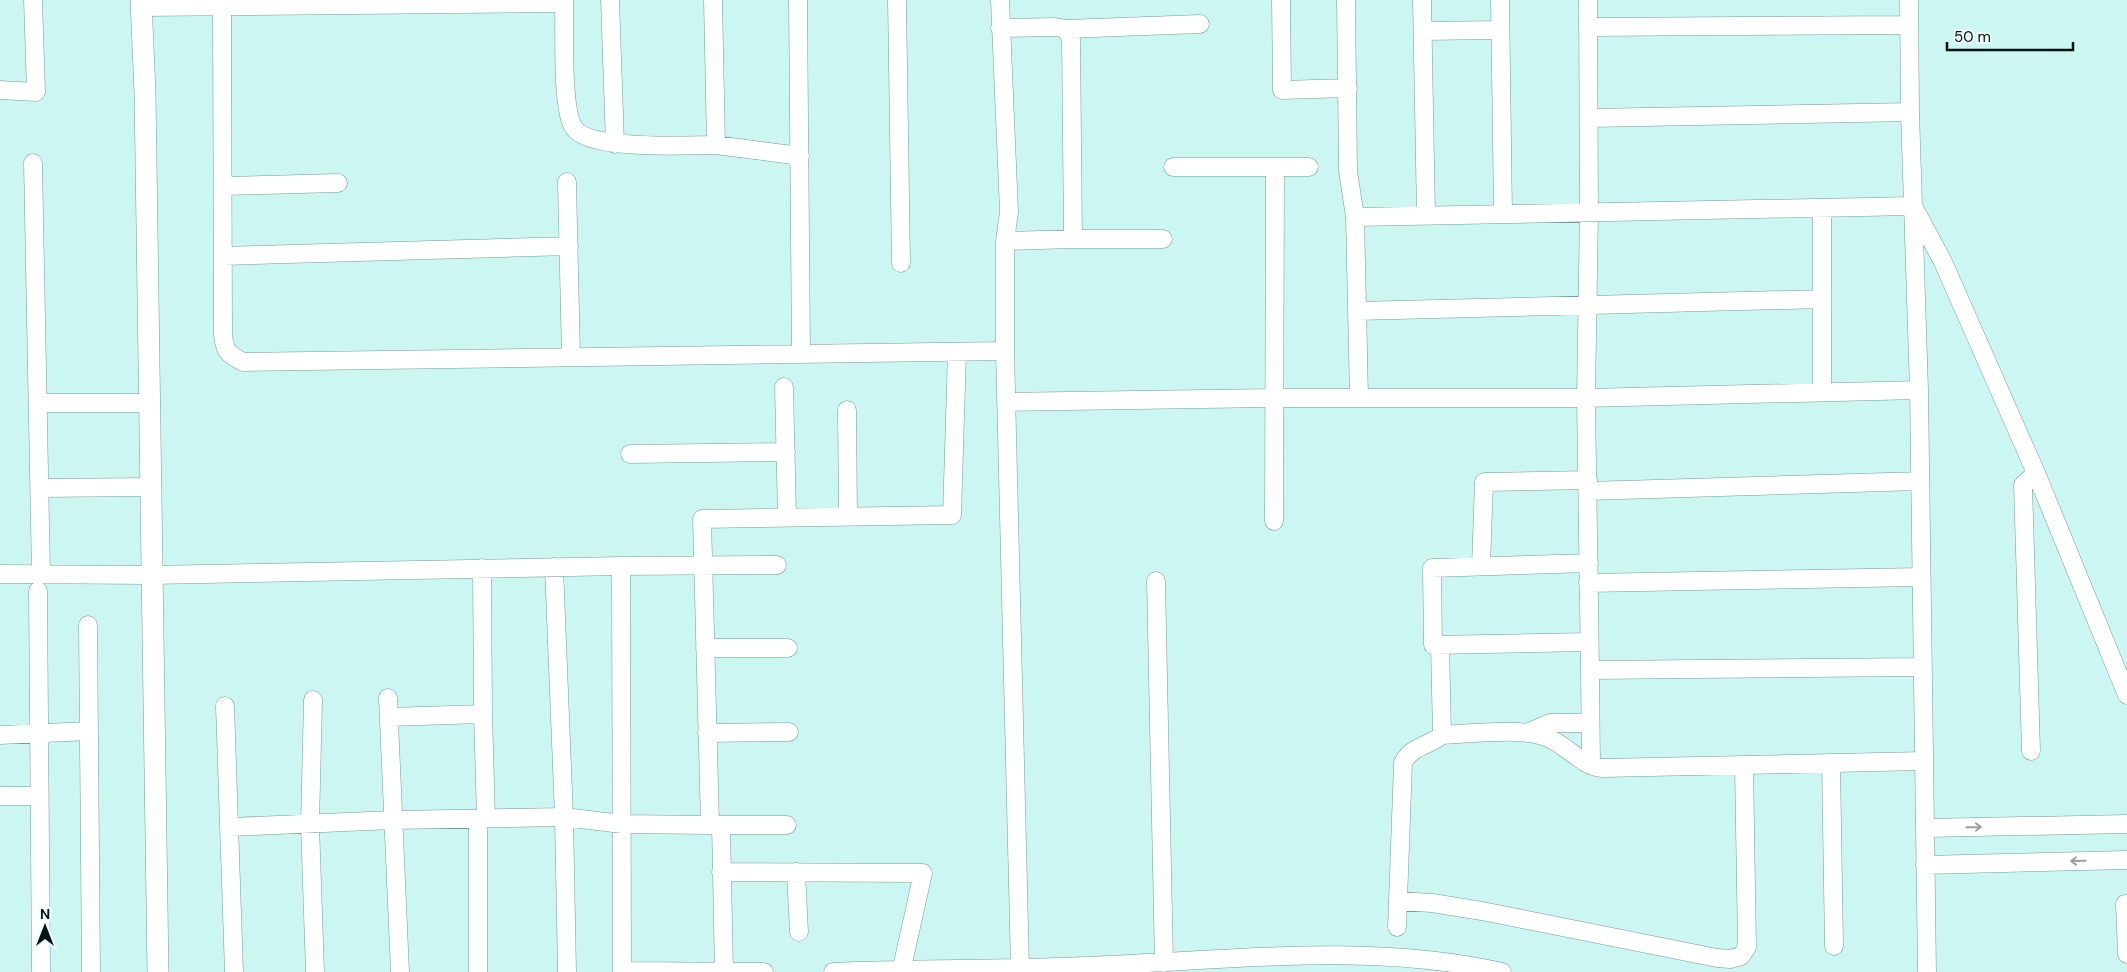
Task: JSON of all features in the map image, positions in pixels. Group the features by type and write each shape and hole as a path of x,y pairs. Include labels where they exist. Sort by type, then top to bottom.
{"street":[{"path":"0,90 36,92 33,0"},
{"path":"610,0 615,144"},
{"path":"713,0 716,145"},
{"path":"798,0 802,354"},
{"path":"897,0 901,263"},
{"path":"1000,0 1009,212 1005,241 1005,351 1020,968"},
{"path":"1281,0 1282,90 1348,88"},
{"path":"1346,0 1348,170 1355,217 1359,397"},
{"path":"1422,0 1426,216"},
{"path":"1500,0 1503,213"},
{"path":"1588,0 1589,212 1586,398 1591,765"},
{"path":"1909,0 1910,112 1919,390 1927,972"},
{"path":"158,972 145,93 141,3 222,6 564,1 567,109 574,129 585,136 615,144 716,145 800,156"},
{"path":"222,6 224,348 231,356 243,362 1005,351"},
{"path":"1000,28 1054,26 1066,29 1200,24"},
{"path":"1588,27 1908,24"},
{"path":"1066,29 1071,39 1074,239"},
{"path":"1423,31 1500,30"},
{"path":"1589,118 1910,112"},
{"path":"33,163 40,488 38,733 41,972"},
{"path":"1173,167 1309,168"},
{"path":"1274,520 1275,167"},
{"path":"567,182 571,357"},
{"path":"223,186 338,183"},
{"path":"1355,217 1913,206"},
{"path":"1913,206 1943,262 2036,473 2127,696"},
{"path":"1822,208 1822,392"},
{"path":"1005,241 1163,239"},
{"path":"223,256 569,246"},
{"path":"1357,311 1822,299"},
{"path":"724,972 721,872 715,825 708,733 702,518 952,515 957,352"},
{"path":"784,387 787,517"},
{"path":"1006,402 1359,397 1586,398 1919,390"},
{"path":"38,403 150,403"},
{"path":"847,410 848,517"},
{"path":"630,454 786,452"},
{"path":"2031,751 2023,485 2036,473"},
{"path":"1481,566 1484,482 1588,486 1920,481"},
{"path":"40,488 151,487"},
{"path":"1589,563 1432,568 1433,645 1589,642"},
{"path":"0,574 40,583 152,575 703,564 777,565"},
{"path":"621,566 622,971 764,972"},
{"path":"554,567 564,817 567,972"},
{"path":"478,972 482,818 482,568"},
{"path":"1588,583 1921,577"},
{"path":"1156,581 1164,963"},
{"path":"88,625 91,972"},
{"path":"1440,645 1442,735"},
{"path":"705,648 788,648"},
{"path":"1590,670 1923,667"},
{"path":"388,698 400,972"},
{"path":"313,700 310,824 315,972"},
{"path":"225,706 234,972"},
{"path":"389,717 483,714"},
{"path":"1397,927 1403,763 1406,756 1414,749 1434,742 1442,735 1529,732 1550,723 1590,723"},
{"path":"0,735 89,731"},
{"path":"708,733 789,732"},
{"path":"1529,732 1557,742 1591,765 1603,768 1924,762"},
{"path":"1831,764 1834,946"},
{"path":"1398,901 1432,903 1482,911 1717,958 1730,959 1741,956 1747,947 1744,766"},
{"path":"0,796 39,796"},
{"path":"230,827 394,820 564,817 622,824 787,825"},
{"path":"1925,828 2127,824"},
{"path":"1925,865 2127,860"},
{"path":"721,872 923,873 901,970"},
{"path":"796,872 799,932"},
{"path":"2125,904 2127,954"},
{"path":"832,972 1020,968 1087,969 1164,963 1189,967 1284,964 1390,957 1476,966 1502,972"}]}
